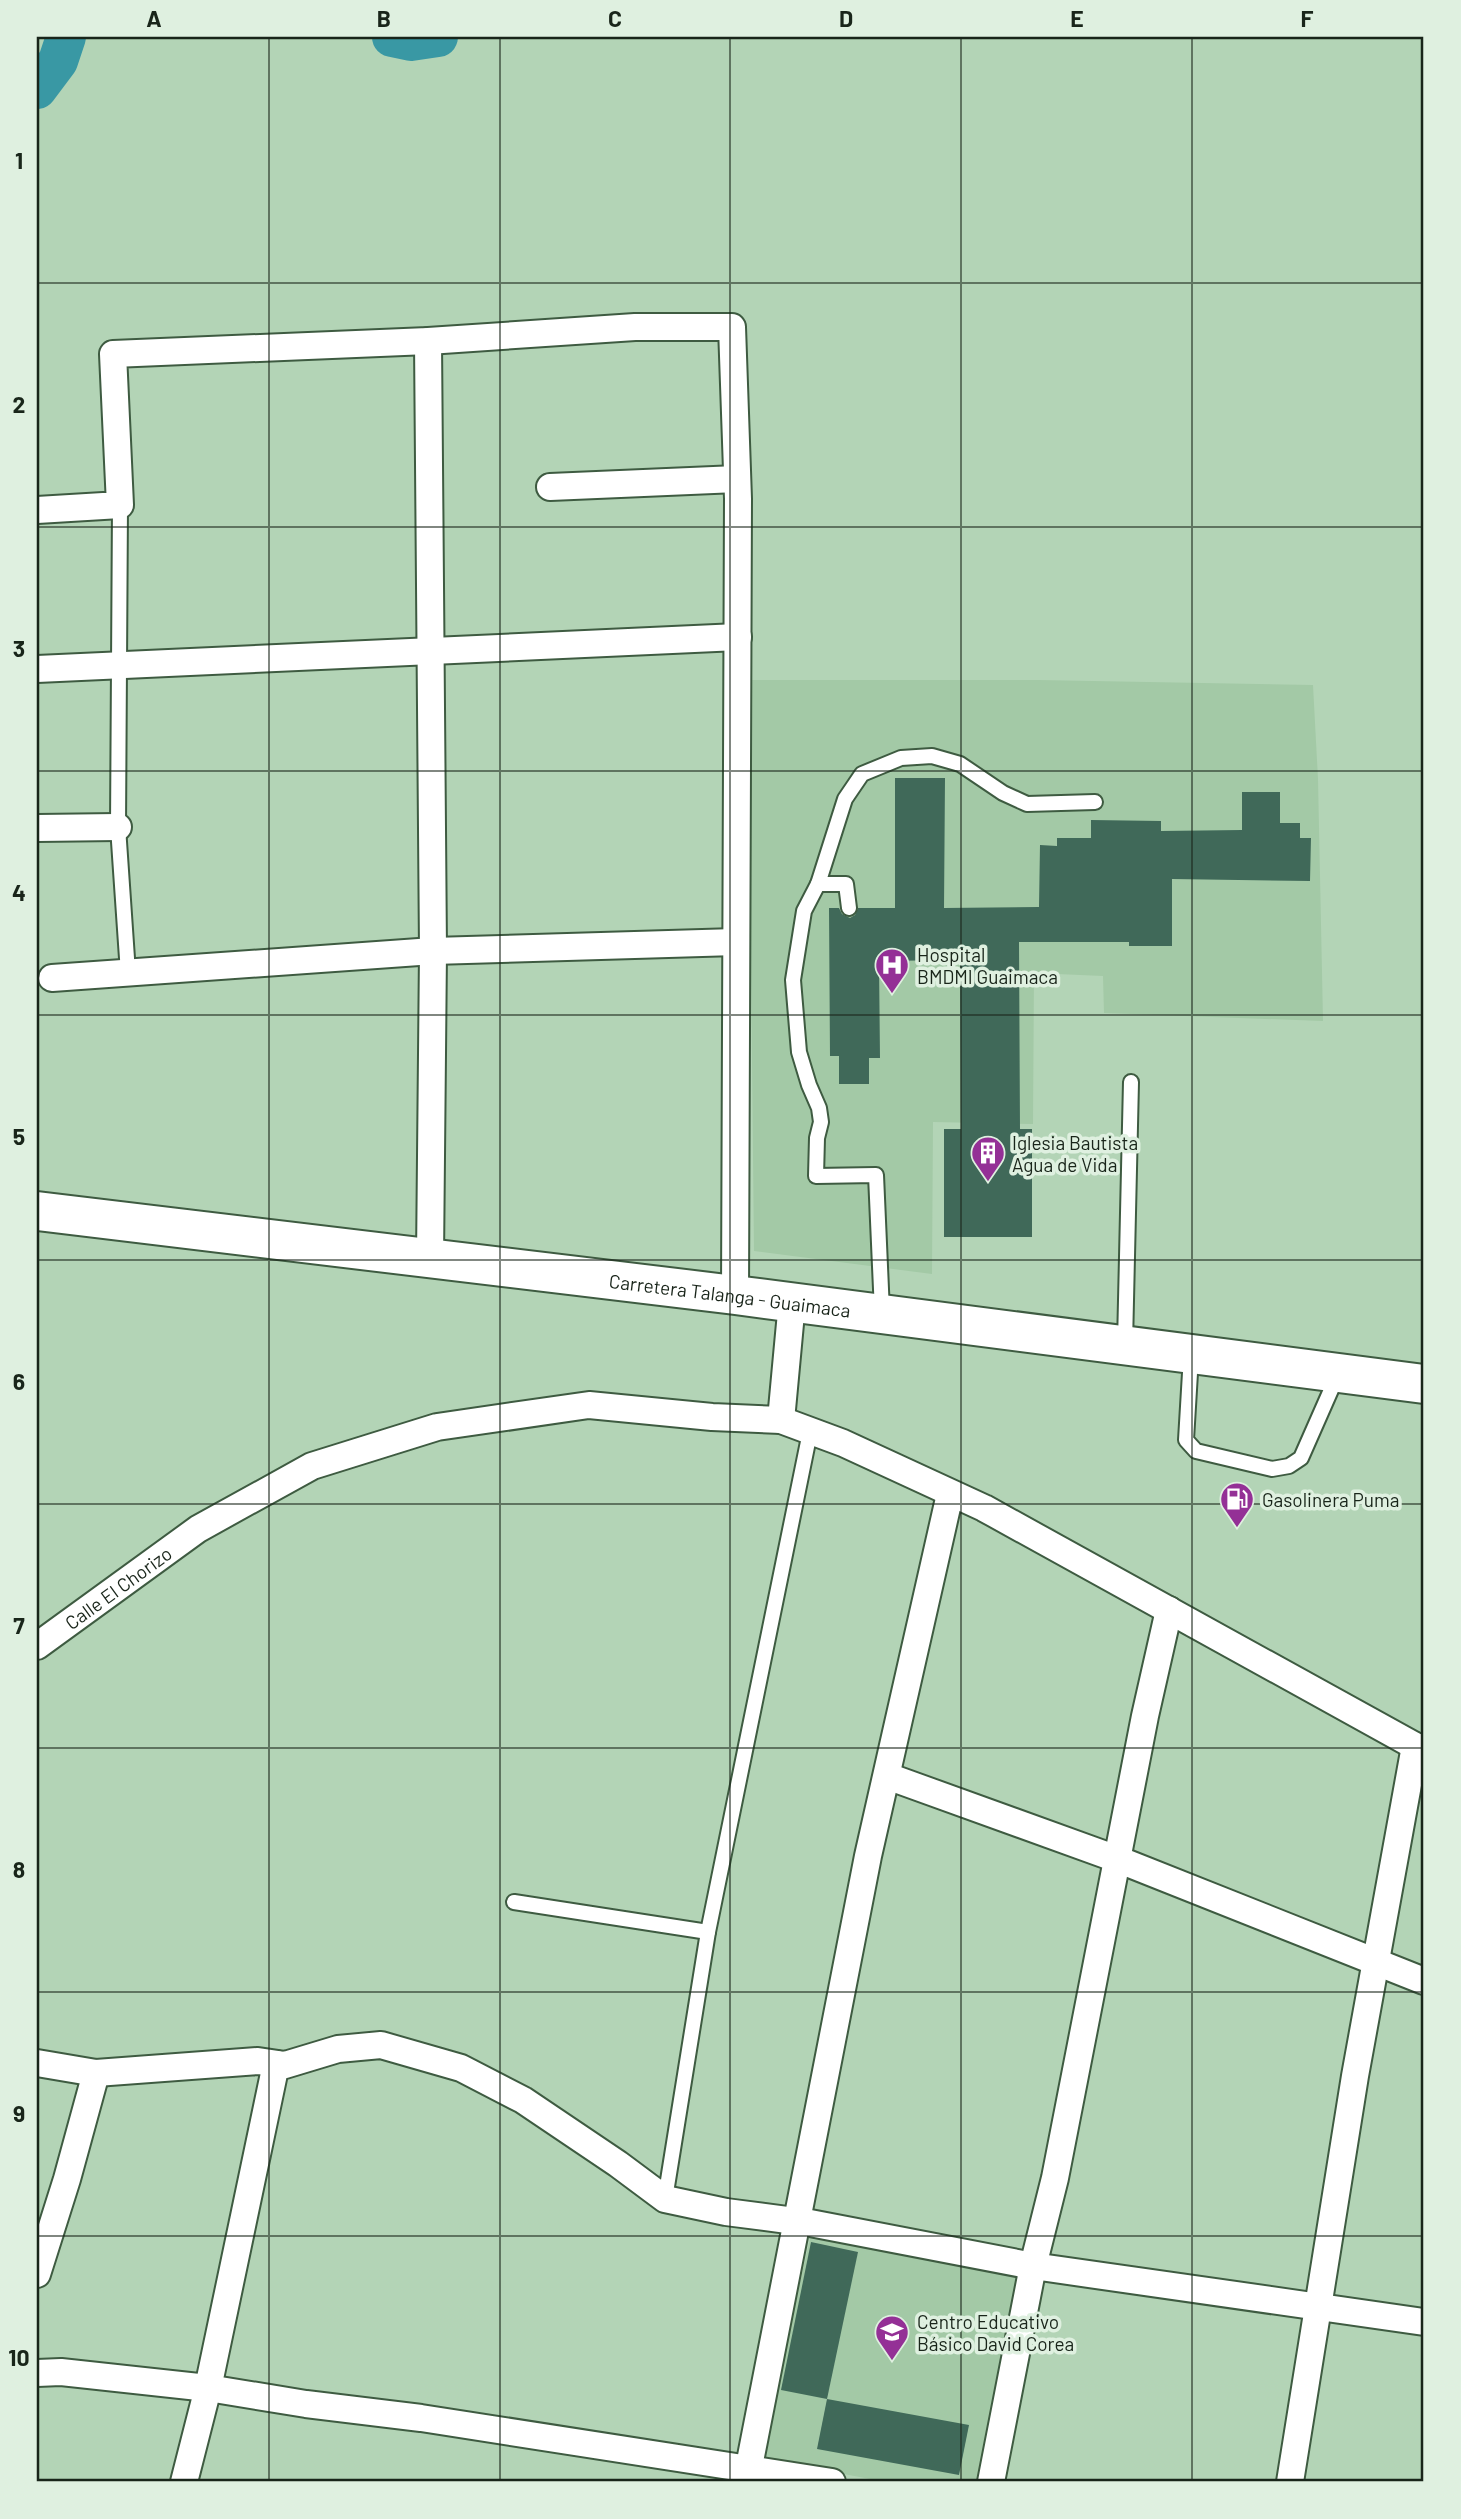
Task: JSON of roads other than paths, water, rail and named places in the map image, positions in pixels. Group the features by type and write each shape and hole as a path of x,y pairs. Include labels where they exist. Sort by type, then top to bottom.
{"main road":[{"name":"Carretera Talanga - Guaimaca","path":"37,1211 792,1302 1424,1384"}],"street":[{"path":"37,510 120,505 113,354 428,341 635,327 732,327 737,479 735,1295"},
{"path":"428,341 433,951 430,1259"},
{"path":"550,487 737,479"},
{"path":"37,669 737,637"},
{"path":"37,828 118,827"},
{"path":"52,978 433,951 736,942"},
{"path":"781,1420 792,1302"},
{"name":"Calle El Chorizo","path":"37,1646 198,1529 312,1466 437,1427 589,1405 712,1417 781,1420 843,1443 984,1508 1420,1748"},
{"path":"747,2475 868,1856 950,1494"},
{"path":"991,2482 1169,1610"},
{"path":"1290,2482 1376,1962 1420,1748"},
{"path":"887,1776 1117,1859 1424,1981"},
{"path":"37,2063 96,2073 258,2061 285,2065 338,2049 381,2045 461,2068 523,2100 665,2199 1033,2266 1424,2322"},
{"path":"184,2482 208,2388 276,2064"},
{"path":"37,2274 96,2073"},
{"path":"37,2373 61,2372 208,2388 306,2404 421,2418 747,2475 832,2482"}],"lane":[{"path":"120,505 118,827 128,973"},
{"path":"882,1314 876,1175 816,1176 820,1108 808,1085 799,1052 793,981 804,911 818,884 845,799 862,774 901,758 932,756 960,764 1003,793 1027,804 1095,802"},
{"path":"818,884 846,884 849,908"},
{"path":"1125,1346 1131,1082"},
{"path":"1191,1354 1186,1440 1189,1446 1196,1451 1272,1469 1289,1466 1301,1458 1338,1373"},
{"path":"665,2199 708,1932 810,1432"},
{"path":"514,1902 708,1932"}],"waterway":[{"path":"37,89 58,61 66,37"},
{"path":"392,37 411,41 438,37"}],"place":[{"name":"Hospital BMDMI Guaimaca","path":"892,995"},
{"name":"Iglesia Bautista Agua de Vida","path":"988,1183"},
{"name":"Gasolinera Puma","path":"1237,1529"},
{"name":"Centro Educativo Básico David Corea","path":"892,2362"}]}
